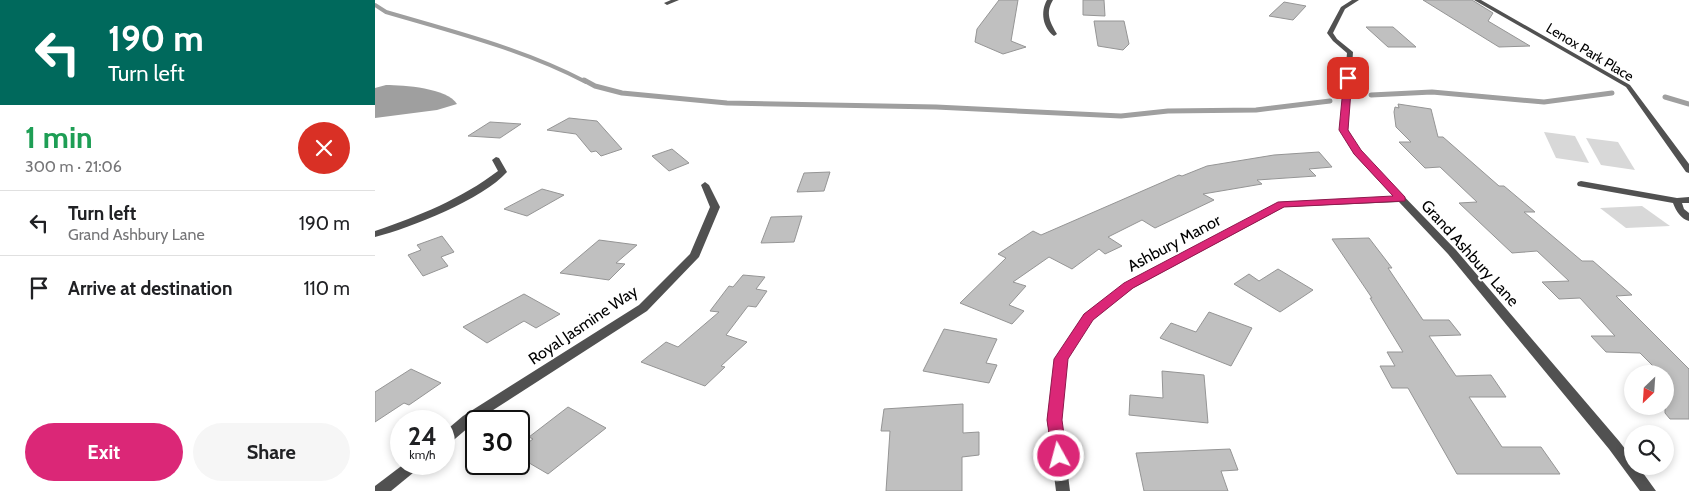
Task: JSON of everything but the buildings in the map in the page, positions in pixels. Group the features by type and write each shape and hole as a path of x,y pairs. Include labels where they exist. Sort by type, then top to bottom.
{"street":[{"path":"667,3 676,0"},
{"path":"1050,0 1047,4 1045,18 1053,34"},
{"name":"Grand Ashbury Lane","path":"1356,0 1343,8 1329,33 1350,52 1344,130 1357,152 1452,252 1614,445 1649,491"},
{"name":"Lenox Park Place","path":"1477,0 1628,86 1689,170"},
{"path":"375,234 423,218 484,187 503,172 496,160"},
{"path":"1581,184 1677,201 1689,200"},
{"name":"Royal Jasmine Way","path":"455,431 468,420 643,308 695,254 715,207 705,185"},
{"name":"Ashbury Manor","path":"1063,491 1055,420 1061,359 1088,317 1129,286 1282,204 1401,199"},
{"path":"1677,201 1680,210 1689,218"},
{"path":"381,491 401,475"}],"shaded area":[{"path":"386,85 435,91 444,94 457,104 437,110 375,118 375,88"},
{"path":"1544,132 1575,136 1589,163 1556,158"},
{"path":"1586,138 1618,142 1635,170 1601,165"},
{"path":"1642,206 1670,226 1626,228 1600,208"}],"waterway":[{"path":"375,5 386,12 463,34 538,60 586,82"},
{"path":"584,80 595,86 622,93 727,103 936,107 1121,116 1168,111 1256,110 1330,101"},
{"path":"1371,95 1432,92 1544,102 1612,93"},
{"path":"1665,97 1689,104"}],"route":[{"path":"1059,456 1055,420 1061,359 1088,317 1129,286 1282,204 1401,199 1357,152 1344,130 1348,78"}]}
